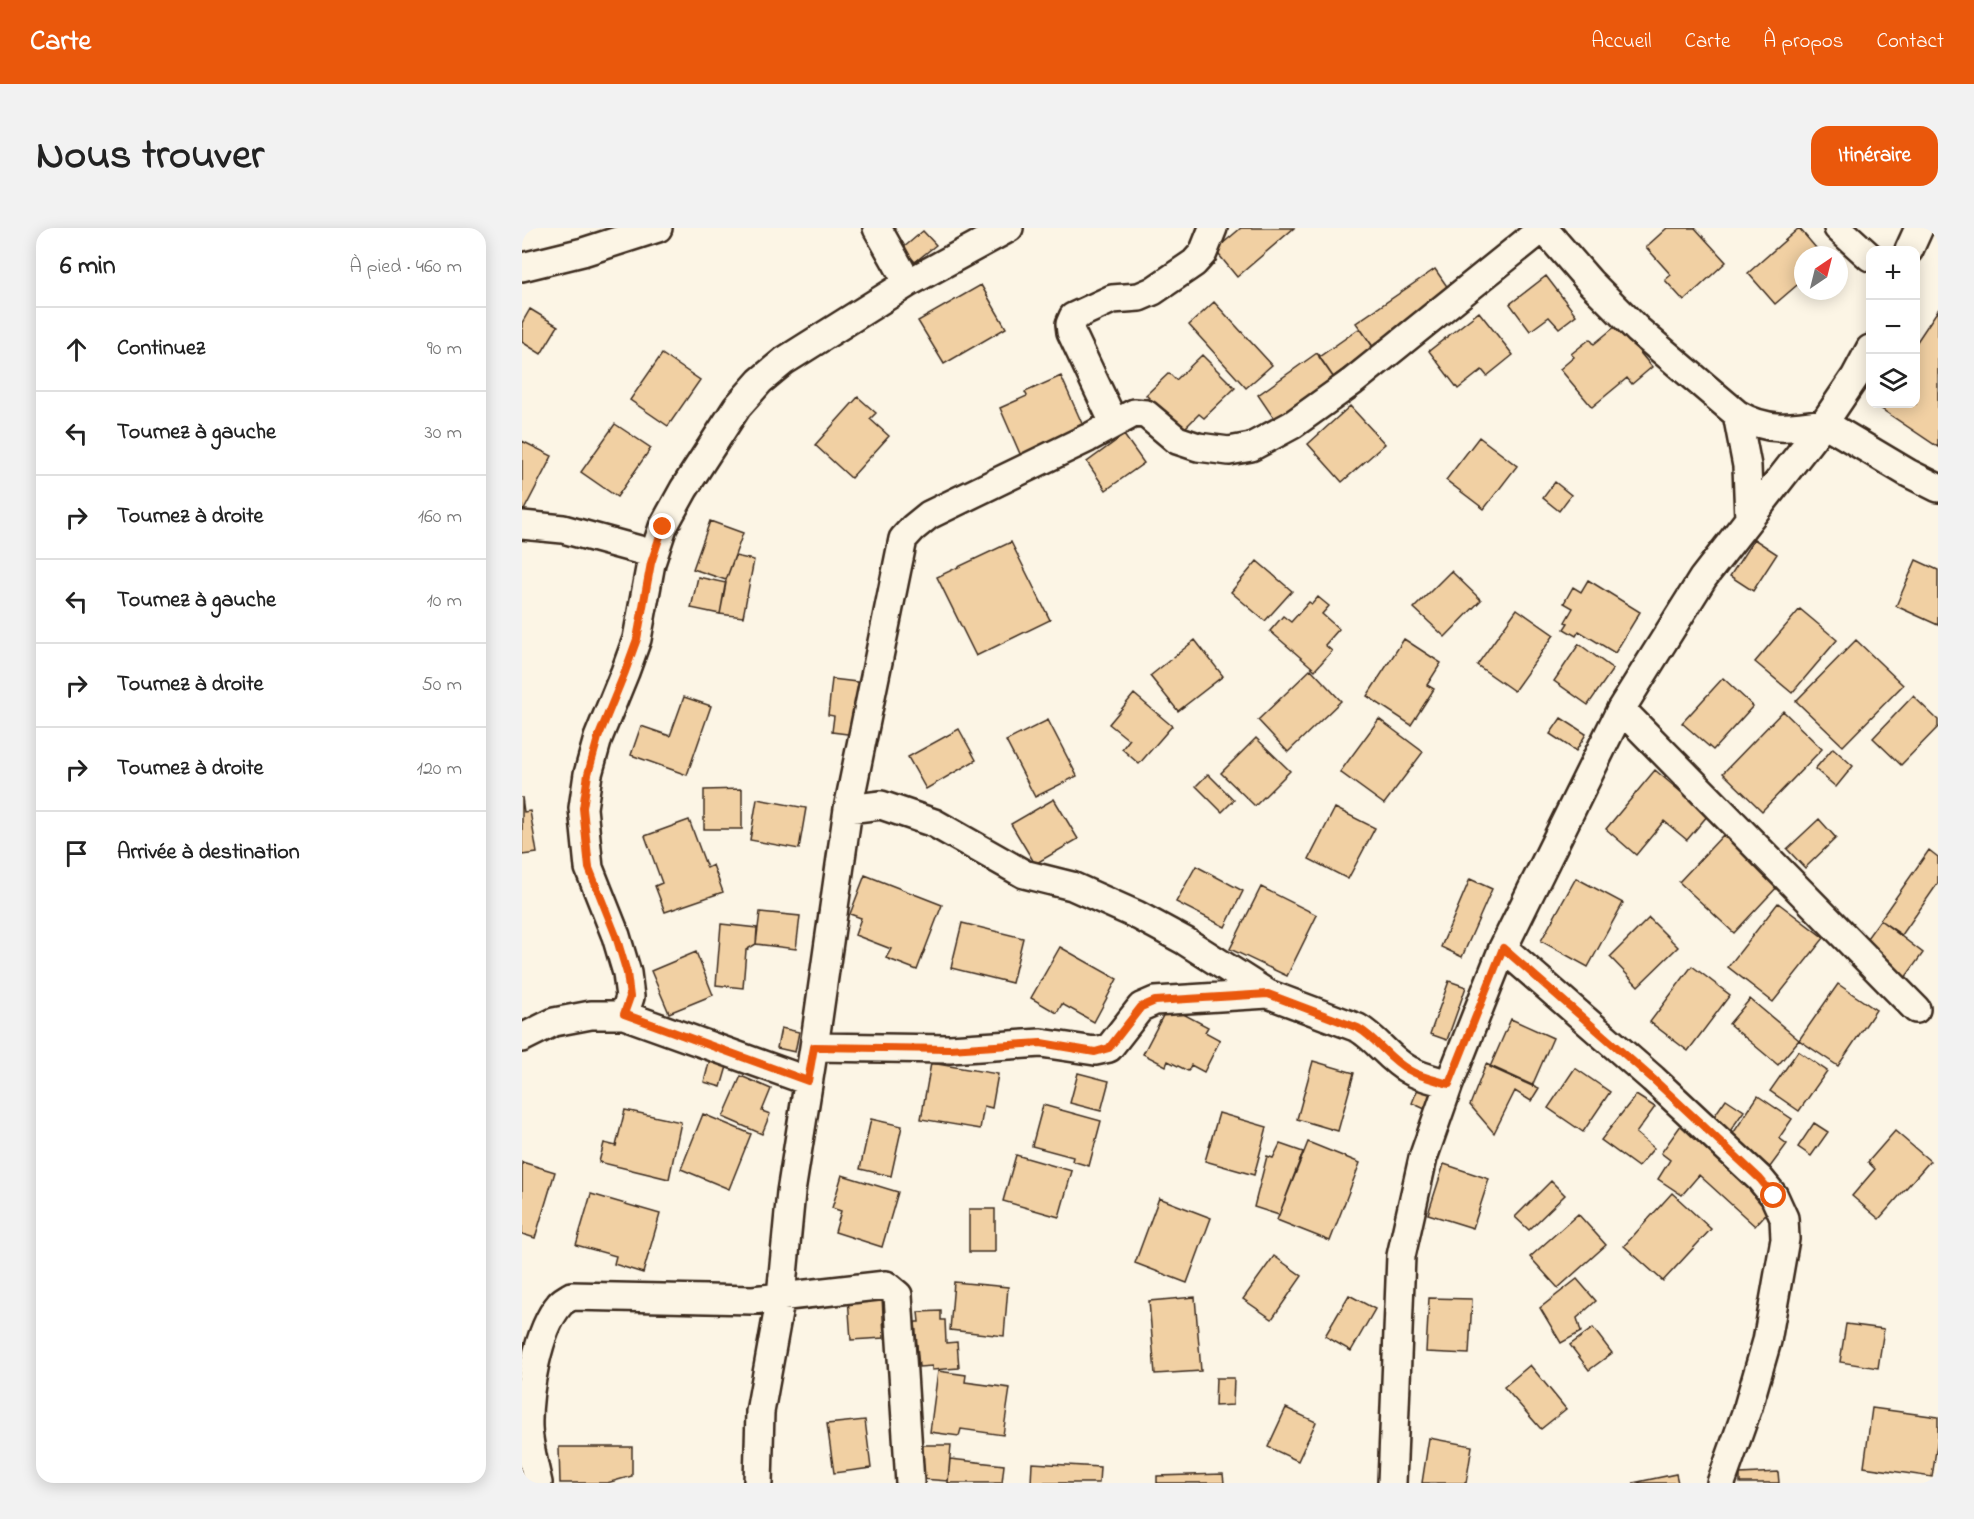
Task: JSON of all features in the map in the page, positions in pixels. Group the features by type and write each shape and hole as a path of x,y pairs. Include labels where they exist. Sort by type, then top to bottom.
{"street":[{"path":"522,267 583,252 658,228"},
{"path":"877,228 908,283"},
{"path":"624,1014 630,997 627,973 616,936 589,868 583,808 588,774 598,738 637,639 654,554 663,527 684,489 737,407 760,381 784,361 908,283 1009,228"},
{"path":"1114,423 1071,332 1070,324 1073,317 1112,299 1139,297 1153,291 1203,253 1213,228"},
{"path":"758,1483 760,1412 781,1296 791,1192 848,809 903,539 912,528 929,515 1088,438 1134,413 1146,414 1177,440 1198,447 1229,452 1251,447 1292,426 1352,382 1543,228 1590,282 1638,330 1737,414 1750,422 1774,427 1791,428 1824,423 1862,447 1938,488"},
{"path":"1838,228 1866,253"},
{"path":"1911,246 1919,228"},
{"path":"1392,1483 1401,1256 1423,1158 1449,1084 1503,948 1621,709 1703,578 1824,423 1855,377 1867,354"},
{"path":"1737,414 1747,466 1749,519"},
{"path":"522,525 563,529 654,554"},
{"path":"1621,709 1916,1009"},
{"path":"848,809 881,805 934,823 1024,874 1072,886 1137,915 1185,941 1268,994 1358,1028 1370,1035 1395,1060 1410,1071 1449,1084"},
{"path":"1503,948 1653,1079 1760,1179 1774,1196 1784,1218 1785,1239 1767,1341 1748,1407 1721,1483"},
{"path":"814,1047 950,1049 1041,1043 1095,1052 1109,1048 1141,1007 1155,1001 1268,994"},
{"path":"522,1038 554,1022 591,1015 624,1014 808,1081"},
{"path":"538,1483 528,1430 534,1369 546,1327 560,1304 571,1296 753,1300 886,1285 898,1294 910,1483"}],"building":[{"path":"1241,228 1294,228 1237,277 1215,250"},
{"path":"1667,228 1695,228 1726,262 1684,301 1665,280 1671,275 1646,247"},
{"path":"1799,228 1814,246 1794,246 1794,288 1775,304 1748,273"},
{"path":"923,231 936,245 915,262 903,248"},
{"path":"1435,269 1455,298 1377,352 1356,323"},
{"path":"1546,276 1576,315 1559,328 1549,317 1530,331 1510,304"},
{"path":"981,285 1006,328 944,364 918,321"},
{"path":"1214,302 1272,365 1246,388 1189,325"},
{"path":"530,309 558,326 541,354 522,342 522,323"},
{"path":"1938,310 1938,447 1880,408 1920,408 1920,337"},
{"path":"1479,312 1513,355 1487,376 1482,370 1458,389 1429,351"},
{"path":"1617,325 1652,367 1632,384 1627,378 1592,407 1560,369 1574,357 1571,354 1590,339 1594,344"},
{"path":"1360,328 1373,347 1333,377 1319,357"},
{"path":"1317,353 1336,381 1277,423 1258,395"},
{"path":"662,354 700,380 668,426 630,400"},
{"path":"1202,355 1235,388 1204,418 1199,414 1182,431 1146,395 1169,373 1176,380"},
{"path":"1061,376 1084,428 1021,456 1000,408 1027,396 1025,392"},
{"path":"858,397 876,413 870,419 889,436 851,478 815,445"},
{"path":"1350,406 1385,444 1342,482 1308,444"},
{"path":"615,424 651,448 617,497 581,472"},
{"path":"1124,435 1144,463 1106,490 1087,462"},
{"path":"1479,437 1517,466 1484,509 1446,480"},
{"path":"522,441 552,456 523,512 522,512"},
{"path":"1555,482 1571,495 1559,511 1543,498"},
{"path":"710,521 743,533 726,580 693,569"},
{"path":"1754,539 1777,554 1753,591 1730,576"},
{"path":"1011,542 1050,620 976,656 937,577"},
{"path":"735,556 754,560 743,617 720,614 726,580"},
{"path":"1916,560 1938,570 1938,625 1896,606"},
{"path":"1257,561 1292,591 1265,621 1231,592"},
{"path":"1451,571 1481,600 1445,637 1414,608"},
{"path":"698,577 726,583 720,614 691,608"},
{"path":"1588,580 1640,612 1615,653 1579,631 1576,636 1564,629 1568,623 1565,622 1573,608 1564,603 1573,587 1581,592"},
{"path":"1318,597 1329,606 1322,614 1339,629 1325,645 1332,651 1315,670 1270,631 1283,616 1291,622 1309,602 1312,604"},
{"path":"1517,609 1554,635 1514,691 1477,665"},
{"path":"1800,609 1837,640 1792,693 1755,662"},
{"path":"1404,639 1441,663 1427,685 1434,689 1411,725 1367,696"},
{"path":"1195,640 1223,676 1178,711 1150,676"},
{"path":"1856,640 1903,685 1843,746 1796,701"},
{"path":"1579,644 1613,669 1588,705 1554,681"},
{"path":"1311,669 1341,701 1288,752 1258,720"},
{"path":"1723,678 1753,706 1713,750 1682,723"},
{"path":"832,679 865,683 855,735 832,732 834,716 828,715"},
{"path":"1134,694 1172,726 1139,764 1122,749 1129,740 1109,724"},
{"path":"1913,696 1938,720 1938,727 1901,765 1873,738"},
{"path":"684,697 711,706 687,775 631,755 641,726 670,736"},
{"path":"1783,711 1822,749 1762,811 1723,773"},
{"path":"1561,718 1586,734 1576,751 1550,734"},
{"path":"1379,719 1423,752 1384,804 1340,772"},
{"path":"1048,720 1077,776 1035,797 1006,741"},
{"path":"959,729 976,760 926,789 908,757"},
{"path":"1256,738 1290,771 1255,806 1221,773"},
{"path":"1833,748 1853,766 1836,787 1815,769"},
{"path":"1655,770 1708,815 1687,840 1664,821 1636,855 1606,829"},
{"path":"1208,774 1234,800 1222,812 1196,786"},
{"path":"742,789 742,829 704,829 704,790"},
{"path":"522,797 524,812 530,811 537,853 522,855"},
{"path":"757,799 806,808 799,849 750,840"},
{"path":"1054,799 1078,839 1035,864 1011,824"},
{"path":"1335,808 1375,828 1348,879 1309,859"},
{"path":"1819,819 1836,838 1805,868 1787,849"},
{"path":"689,820 707,868 713,865 723,892 665,912 655,886 662,883 645,836"},
{"path":"1723,835 1778,886 1734,933 1679,882"},
{"path":"1929,850 1938,857 1938,883 1902,935 1880,920"},
{"path":"1196,866 1243,891 1225,927 1176,902"},
{"path":"865,875 942,905 917,970 886,958 891,949 855,935 861,918 850,914"},
{"path":"1576,878 1623,903 1588,967 1541,941"},
{"path":"1470,879 1492,889 1462,957 1441,947"},
{"path":"1261,887 1317,915 1287,976 1230,949"},
{"path":"1778,903 1824,938 1773,1002 1728,967"},
{"path":"760,912 800,916 796,949 756,944"},
{"path":"1649,918 1678,947 1638,986 1610,957"},
{"path":"1880,920 1923,953 1905,978 1862,945"},
{"path":"962,923 1023,938 1012,983 951,968"},
{"path":"721,924 757,928 756,944 746,950 743,988 716,985"},
{"path":"1060,947 1117,979 1094,1022 1062,1004 1057,1013 1031,998"},
{"path":"696,952 713,995 669,1013 651,971"},
{"path":"1692,966 1730,995 1688,1051 1650,1022"},
{"path":"1449,981 1466,987 1447,1040 1430,1034"},
{"path":"1838,984 1876,1010 1838,1066 1799,1040"},
{"path":"1750,999 1799,1040 1778,1065 1729,1024"},
{"path":"1168,1006 1208,1027 1205,1032 1220,1040 1204,1072 1191,1065 1188,1071 1168,1061 1166,1066 1143,1054"},
{"path":"1511,1019 1553,1038 1532,1086 1490,1067"},
{"path":"781,1028 799,1032 795,1052 777,1048"},
{"path":"1798,1051 1827,1071 1799,1111 1770,1091"},
{"path":"710,1059 728,1063 721,1087 704,1082"},
{"path":"1313,1061 1354,1073 1338,1131 1297,1119"},
{"path":"931,1063 998,1074 992,1108 984,1106 980,1129 921,1119"},
{"path":"1486,1064 1539,1088 1531,1101 1515,1091 1494,1133 1470,1105"},
{"path":"1575,1068 1610,1092 1583,1132 1548,1108"},
{"path":"1078,1073 1109,1081 1101,1111 1070,1103"},
{"path":"741,1076 771,1089 762,1111 770,1114 762,1134 723,1117"},
{"path":"1421,1081 1437,1088 1427,1110 1412,1103"},
{"path":"1636,1095 1655,1107 1636,1133 1654,1148 1638,1167 1601,1140"},
{"path":"1758,1096 1792,1119 1779,1138 1787,1144 1770,1167 1763,1162 1761,1164 1728,1141"},
{"path":"1726,1099 1744,1111 1728,1134 1710,1122"},
{"path":"1043,1105 1101,1121 1089,1166 1072,1161 1073,1157 1032,1146"},
{"path":"625,1110 681,1122 669,1179 599,1162 604,1143 616,1146"},
{"path":"1219,1113 1267,1127 1254,1175 1205,1161"},
{"path":"703,1114 751,1134 729,1189 681,1169"},
{"path":"871,1119 902,1126 891,1176 860,1169"},
{"path":"1684,1121 1703,1145 1771,1208 1755,1226 1699,1175 1682,1195 1658,1179 1670,1160 1661,1153"},
{"path":"1814,1123 1828,1132 1811,1156 1798,1147"},
{"path":"1895,1131 1930,1161 1879,1219 1852,1196 1875,1169 1868,1162"},
{"path":"1308,1142 1360,1163 1330,1241 1277,1220"},
{"path":"1280,1144 1303,1152 1279,1215 1254,1207 1267,1156 1273,1158"},
{"path":"1016,1155 1072,1171 1059,1217 1003,1201"},
{"path":"522,1162 555,1172 535,1238 522,1234"},
{"path":"1444,1164 1489,1179 1473,1228 1428,1214"},
{"path":"842,1175 898,1192 882,1247 835,1232 841,1211 832,1208"},
{"path":"1551,1181 1565,1195 1529,1230 1515,1217"},
{"path":"1672,1193 1711,1229 1663,1281 1624,1246"},
{"path":"591,1194 660,1214 643,1273 614,1264 616,1256 576,1245"},
{"path":"1159,1198 1211,1218 1187,1283 1135,1263"},
{"path":"969,1209 995,1209 995,1252 969,1252"},
{"path":"1578,1214 1606,1245 1558,1288 1530,1257"},
{"path":"1274,1256 1302,1276 1272,1319 1243,1299"},
{"path":"1577,1279 1596,1301 1577,1318 1581,1332 1561,1343 1540,1308"},
{"path":"954,1282 1008,1287 1004,1336 950,1330"},
{"path":"882,1295 884,1338 851,1340 848,1297"},
{"path":"1349,1295 1375,1309 1351,1351 1325,1336"},
{"path":"1195,1297 1201,1371 1155,1374 1149,1301"},
{"path":"1429,1298 1472,1299 1469,1354 1426,1352"},
{"path":"941,1311 941,1320 945,1320 946,1343 957,1342 959,1368 932,1370 932,1366 919,1367 915,1322 919,1322 918,1312"},
{"path":"1846,1324 1884,1329 1878,1368 1840,1362"},
{"path":"1593,1328 1612,1353 1589,1370 1570,1345"},
{"path":"1530,1365 1566,1409 1541,1429 1504,1387"},
{"path":"938,1371 966,1375 965,1382 1010,1388 1003,1435 961,1429 959,1436 930,1432"},
{"path":"1216,1378 1234,1378 1233,1405 1215,1406"},
{"path":"1286,1408 1316,1422 1298,1461 1268,1447"},
{"path":"1872,1408 1938,1417 1938,1437 1932,1477 1864,1467"},
{"path":"865,1420 871,1468 834,1473 827,1424"},
{"path":"1429,1438 1472,1446 1466,1483 1422,1483"},
{"path":"922,1445 951,1445 948,1481 922,1479"},
{"path":"559,1447 632,1447 632,1476 607,1483 560,1483"},
{"path":"950,1459 1004,1465 1002,1483 948,1483"},
{"path":"1032,1463 1100,1467 1099,1483 1031,1483"},
{"path":"1778,1472 1779,1483 1740,1483 1740,1474"},
{"path":"1223,1474 1224,1483 1157,1483 1157,1476"},
{"path":"1676,1474 1678,1483 1633,1483"}],"route":[{"path":"663,527 651,563 637,639 598,738 588,774 583,808 589,868 616,936 627,973 630,997 624,1014 808,1081 814,1047 950,1049 1041,1043 1095,1052 1109,1048 1141,1007 1155,1001 1268,994 1358,1028 1370,1035 1395,1060 1410,1071 1449,1084 1503,948 1653,1079 1760,1179 1774,1196"}]}
